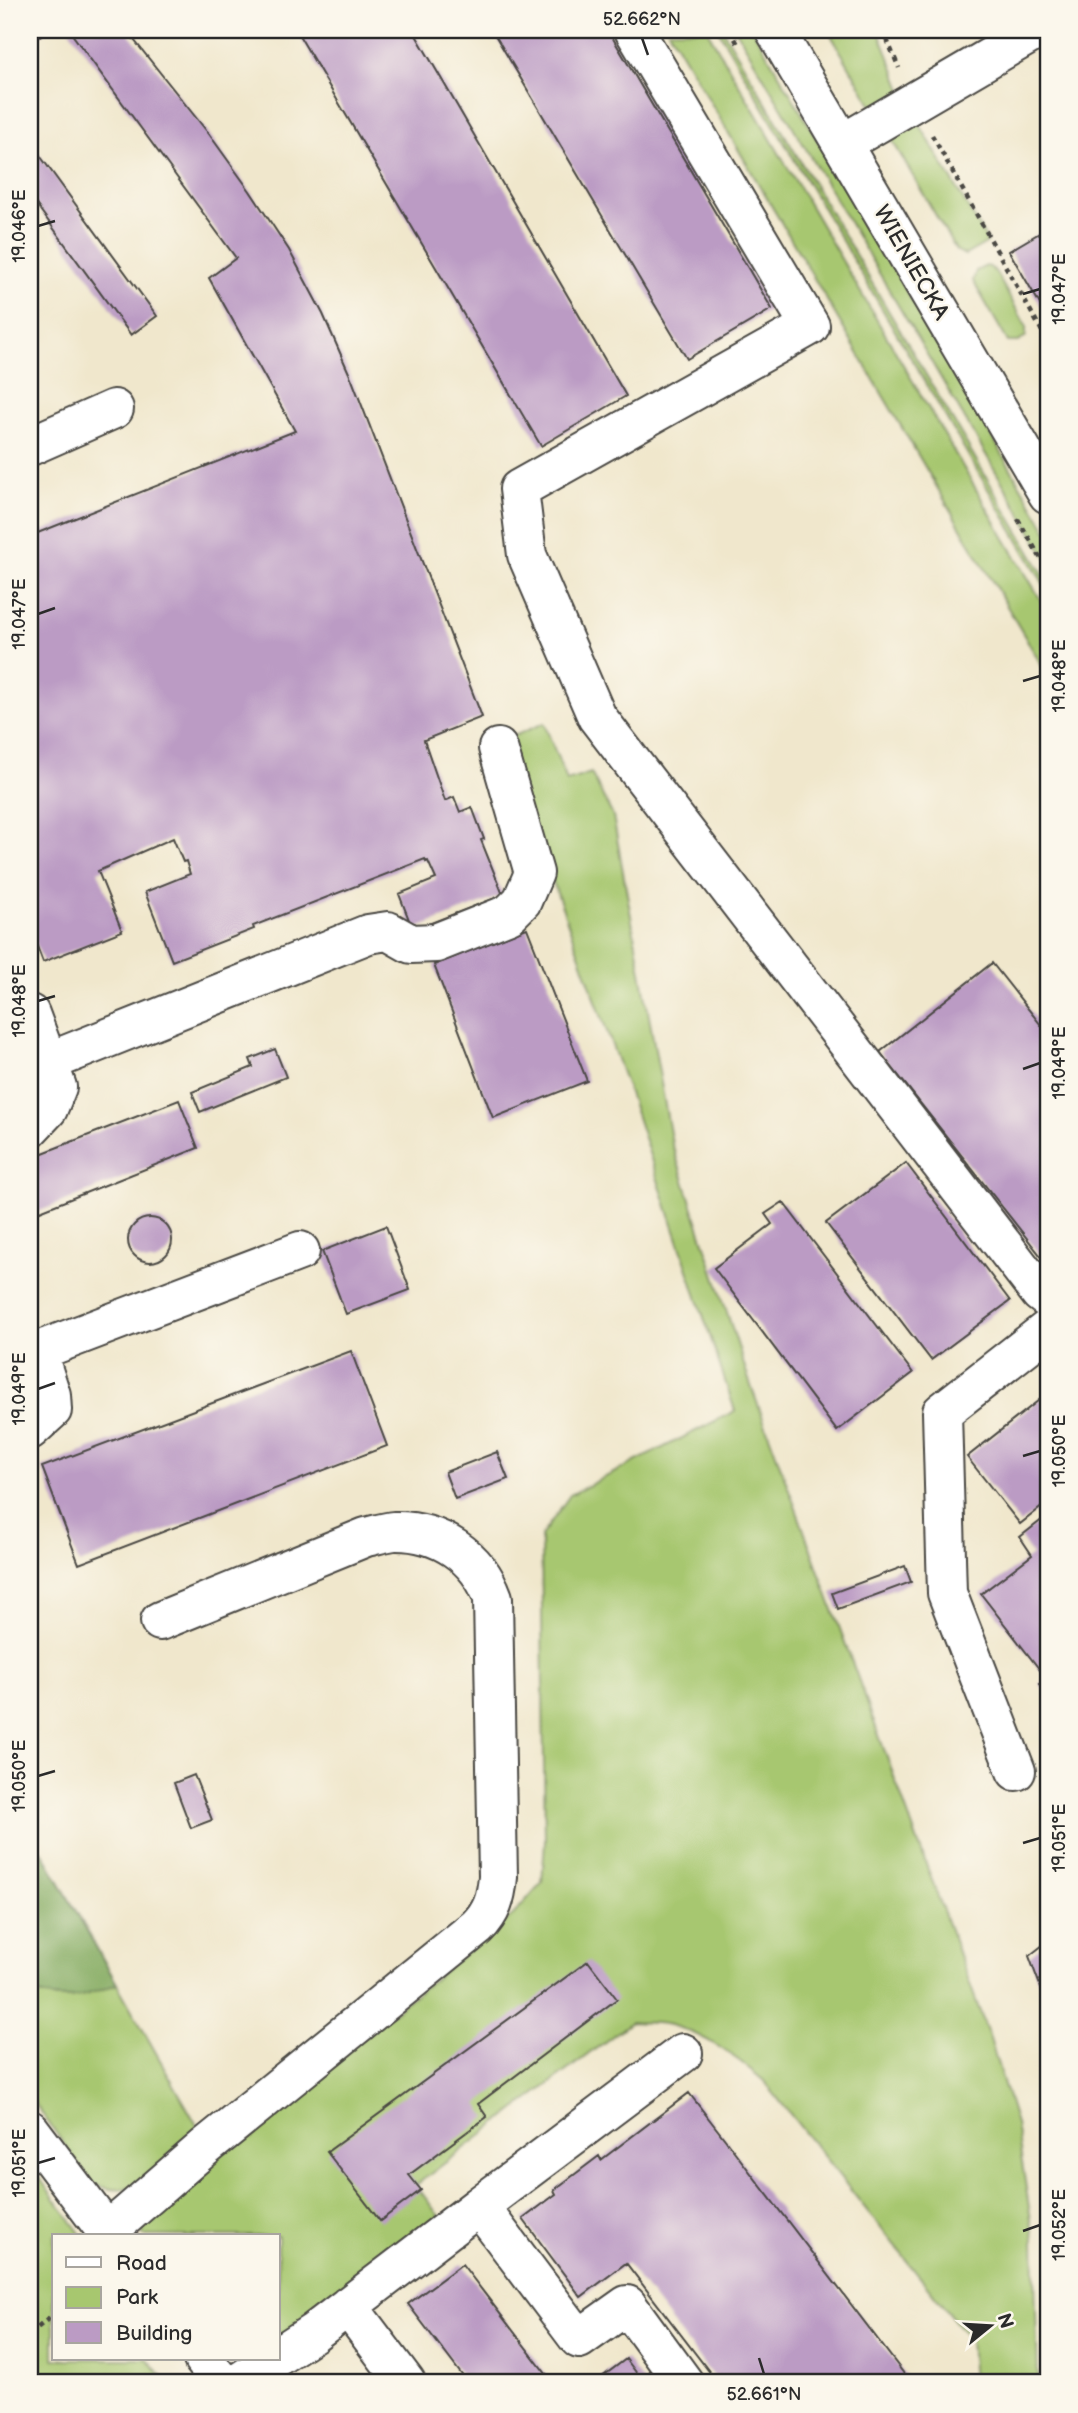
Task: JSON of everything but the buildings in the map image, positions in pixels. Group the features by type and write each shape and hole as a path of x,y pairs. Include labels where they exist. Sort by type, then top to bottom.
{"street":[{"path":"634,30 810,326 519,489 527,555 597,717 1040,1293 1048,1299"},
{"name":"WIENIECKA","path":"775,30 1048,495"},
{"path":"842,144 1037,30"},
{"path":"30,446 114,409"},
{"path":"48,1062 368,934 388,931 411,944 436,943 509,914 522,901 534,873 498,748"},
{"path":"30,1014 57,1087 48,1109 30,1128"},
{"path":"30,1430 52,1410 51,1395 33,1353 300,1251"},
{"path":"1016,1771 947,1593 942,1412 1048,1329"},
{"path":"30,2130 108,2234 204,2148 477,1927 489,1915 496,1896 498,1877 493,1598 486,1579 469,1558 447,1543 422,1535 393,1531 366,1536 160,1621"},
{"path":"280,2355 683,2053"},
{"path":"479,2206 579,2339 627,2305 684,2383"},
{"path":"348,2306 407,2383"},
{"path":"204,2360 222,2383"},
{"path":"238,2383 273,2360"}],"path":[{"path":"883,30 913,102 1048,342"},
{"path":"30,2334 52,2316"}],"green space":[{"path":"668,30 707,30 1048,612 1048,676"},
{"path":"718,30 723,30 1048,582 1048,591"},
{"path":"736,30 753,30 1048,532 1048,560"},
{"path":"828,30 878,30 903,92 920,125 988,242 965,255 956,250"},
{"path":"986,266 996,273 1026,326 1026,336 1019,342 1008,342 973,281 976,271"},
{"path":"544,723 567,781 591,773 613,816 672,1144 750,1383 990,2039 1016,2124 1034,2239 1038,2383 973,2383 970,2340 763,2080 708,2040 665,2024 631,2022 416,2185 441,2219 280,2338 280,2234 143,2234 142,2225 215,2157 514,1914 542,1882 545,1841 541,1536 570,1495 735,1411 626,1084 502,741"},
{"path":"30,1827 203,2136 153,2174 125,2189 108,2189 92,2183 30,2097"},
{"path":"30,1827 117,1984 84,1995 64,1998 53,1998 30,1991"},
{"path":"30,2165 81,2234 52,2234 52,2360 149,2360 167,2383 30,2383"}]}
